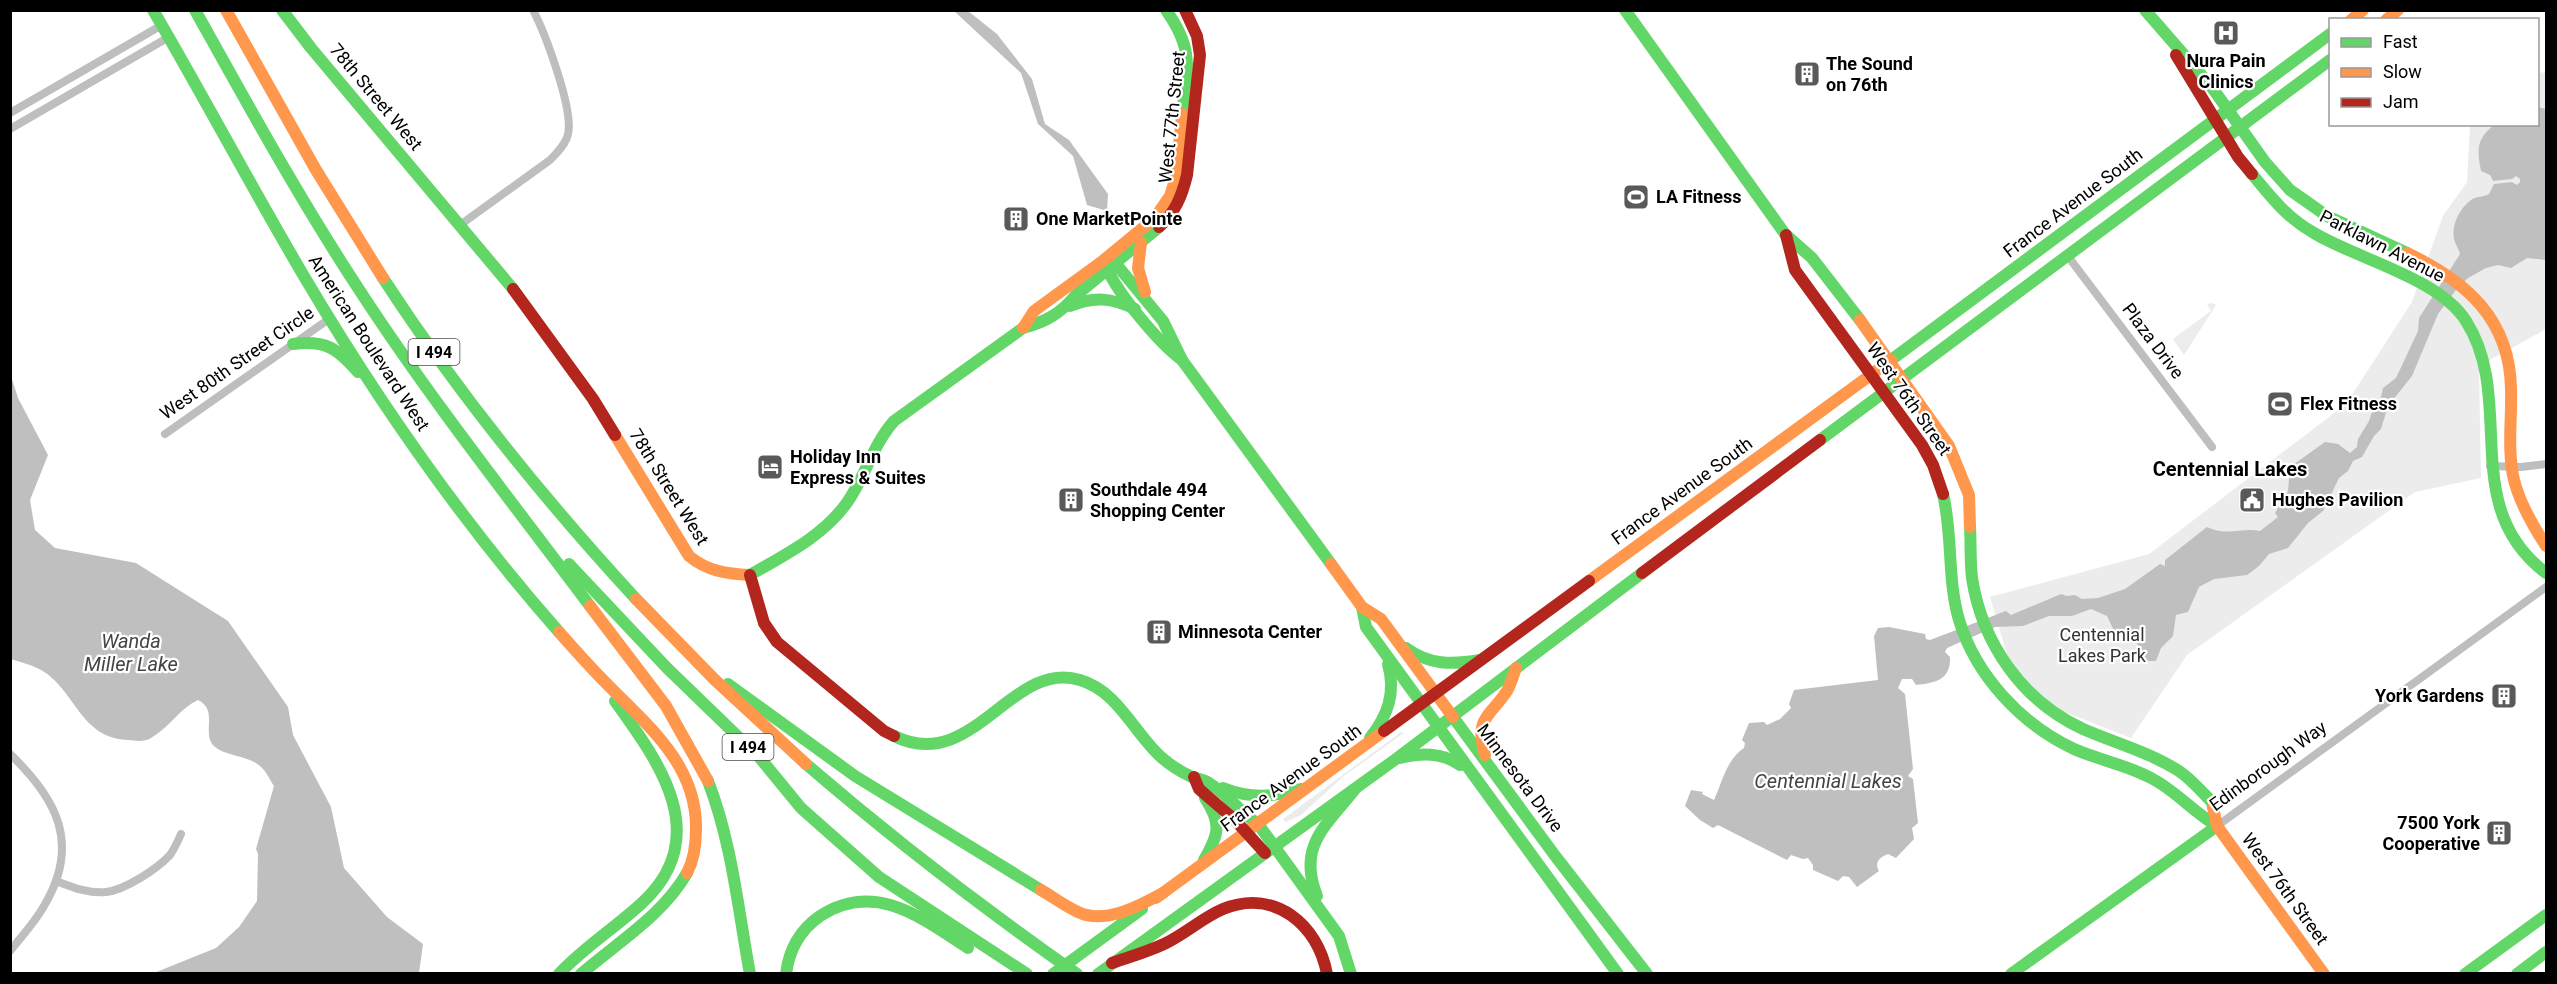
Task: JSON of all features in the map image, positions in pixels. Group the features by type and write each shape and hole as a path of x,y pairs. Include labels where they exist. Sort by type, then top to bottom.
{"main road":[{"name":"American Boulevard West","path":"153,10 257,197 329,319 392,414 513,578 592,669 674,754 688,783 696,818 692,856 686,875 662,909 580,974"},
{"name":"I 494","path":"195,10 329,244 452,423 500,485 581,578 667,668 760,758 801,808 879,877 1025,974"},
{"name":"I 494","path":"226,10 335,202 420,332 484,421 591,551 691,658 787,749 851,805 959,891 1077,974"},
{"name":"78th Street West","path":"282,10 311,48 528,308 586,389 689,556 709,570 750,575"},
{"name":"West 77th Street","path":"1109,265 1164,208 1176,177 1188,54 1185,39 1166,10"},
{"name":"West 77th Street","path":"1109,265 1141,243 1169,218 1183,192 1200,55 1197,36 1185,10"},
{"name":"West 76th Street","path":"1625,10 1785,234 1812,258 1850,304 1949,447 1966,484 1970,505 1972,576 1976,597 1990,639 2015,678 2034,698 2060,717 2155,756 2181,772 2211,802 2217,826 2324,974"},
{"name":"Parklawn Avenue","path":"2145,10 2167,38 2210,84 2274,173 2306,203 2350,227 2426,261 2467,288 2477,298 2503,340 2511,370 2514,388 2512,467 2517,491 2525,512 2547,546"},
{"name":"France Avenue South","path":"1053,974 1871,375 2329,35"},
{"name":"Parklawn Avenue","path":"2167,38 2193,87 2262,189 2284,214 2315,234 2435,291 2452,304 2478,339 2486,363 2490,393 2490,466 2497,502 2509,530 2528,555 2547,573"},
{"path":"1098,974 1396,759 2067,255 2329,61"},
{"name":"West 76th Street","path":"1785,234 1795,270 1928,454 1939,477 1948,518 1954,602 1971,649 1983,670 2004,698 2037,728 2066,745 2151,778 2176,794 2199,817 2217,826"},
{"path":"1141,243 1137,262 1138,276 1149,301"},
{"path":"1109,265 1065,308 1045,322 1023,328 894,421 882,433 854,489 835,517 814,536 750,575 764,623 777,642 884,731 898,740 927,747 952,740 1028,689 1058,678 1074,678 1097,686 1108,693 1152,750 1174,768 1200,782 1258,824 1270,850"},
{"path":"1023,328 1034,311 1109,265"},
{"name":"Minnesota Drive","path":"1109,265 1149,301 1177,340 1182,360"},
{"name":"Minnesota Drive","path":"1109,265 1166,348 1182,360 1362,607 1381,619 1490,768 1647,974"},
{"path":"1065,308 1096,297 1121,302 1139,311"},
{"path":"293,344 320,341 339,350 392,414"},
{"path":"500,485 666,706 705,773 725,837 750,974"},
{"name":"Minnesota Drive","path":"1362,607 1366,627 1618,974"},
{"path":"1396,639 1411,652 1434,664 1459,664 1484,659"},
{"path":"1359,751 1377,731 1394,689 1383,651"},
{"path":"691,658 855,776 1079,913 1103,917 1116,914 1130,910 1164,893"},
{"path":"1490,768 1479,731 1482,719 1507,690 1516,668"},
{"name":"American Boulevard West","path":"559,974 632,912 658,885 672,858 678,824 676,801 667,776 592,669"},
{"path":"1396,759 1429,754 1450,757 1471,773"},
{"path":"1200,782 1258,799 1271,798 1311,786"},
{"path":"1200,782 1213,799 1247,832 1270,850 1326,918 1338,936 1351,974"},
{"path":"1200,782 1216,817 1218,834 1201,865"},
{"path":"1326,918 1313,887 1308,866 1309,855 1315,841 1355,789"},
{"name":"Edinborough Way","path":"2011,974 2217,826"},
{"path":"786,974 792,947 807,927 837,906 863,900 877,900 907,909 988,961 1025,974"},
{"path":"1112,963 1164,944 1231,906 1256,903 1278,908 1306,925 1318,943 1325,960 1327,974"},
{"path":"2465,974 2547,915"},
{"path":"1028,940 1086,974"},
{"path":"593,943 603,954"},
{"path":"2517,974 2547,952"}],"street":[{"path":"460,225 550,160 558,153 568,135 569,122 554,64 543,28 532,10"},
{"path":"10,112 162,25"},
{"path":"10,129 169,38"},
{"name":"Plaza Drive","path":"2067,255 2212,447"},
{"name":"West 80th Street Circle","path":"165,434 329,319"},
{"path":"2490,466 2547,464"},
{"name":"Edinborough Way","path":"2217,826 2547,587"},
{"path":"10,754 44,789 56,815 62,841 61,862 56,881 44,908 10,951"},
{"path":"56,881 93,892 107,892 121,887 135,881 170,854 181,834"}],"green space":[{"name":"Centennial Lakes Park","path":"2546,72 2546,329 2479,366 2481,478 2415,492 2187,655 2131,738 2050,706 2009,661 1990,597 2149,554 2346,404 2412,302 2443,216 2467,182 2470,126 2539,126 2539,73"},
{"path":"2207,304 2216,305 2184,355 2173,339 2211,311"},
{"path":"1401,732 1404,733 1344,776 1301,815 1286,822 1283,819"}],"water":[{"path":"954,11 968,11 997,34 1032,79 1045,124 1069,140 1108,194 1107,211 1087,205 1073,156 1038,124 1021,73"},
{"name":"Centennial Lakes","path":"2539,107 2546,109 2546,260 2527,258 2511,268 2498,265 2486,268 2468,278 2456,290 2438,314 2412,376 2388,406 2381,429 2374,436 2362,457 2353,461 2348,471 2339,478 2323,511 2308,523 2288,548 2269,554 2247,575 2214,579 2199,587 2188,612 2176,615 2173,636 2161,648 2156,661 2145,661 2138,657 2136,655 2139,647 2135,640 2128,636 2118,639 2107,616 2091,609 2072,616 2049,616 2023,626 1995,627 1947,648 1945,652 1950,657 1950,665 1948,671 1940,679 1916,685 1912,679 1902,679 1898,688 1905,694 1913,769 1908,776 1913,779 1918,823 1912,828 1914,839 1896,858 1888,854 1883,857 1878,862 1879,871 1857,887 1849,877 1843,876 1838,881 1813,870 1813,865 1808,858 1803,859 1791,855 1787,860 1718,825 1713,828 1685,806 1691,790 1703,792 1702,794 1714,800 1729,764 1744,748 1745,743 1742,740 1749,723 1764,722 1767,725 1780,719 1791,708 1789,704 1794,690 1878,680 1874,636 1878,628 1889,627 1925,634 1926,639 1930,640 2006,611 2011,615 2061,594 2075,595 2082,599 2098,598 2125,589 2160,564 2165,566 2165,560 2207,527 2228,532 2260,531 2278,517 2275,513 2288,491 2290,467 2325,442 2338,444 2350,453 2357,447 2358,439 2369,421 2375,403 2381,397 2383,388 2396,378 2418,331 2419,318 2460,254 2453,234 2457,217 2463,208 2473,199 2489,194 2494,184 2512,182 2517,185 2520,182 2516,176 2512,179 2493,181 2490,175 2481,171 2479,145 2493,126 2539,126"},
{"name":"Wanda Miller Lake","path":"11,376 18,398 48,455 30,500 35,530 55,548 136,563 228,621 288,707 293,735 331,807 344,868 387,917 423,944 419,973 154,973 216,948 239,927 257,901 258,854 256,849 274,786 265,771 256,763 219,750 214,746 209,735 208,710 198,700 185,708 149,739 137,741 113,738 89,723 53,679 37,668 11,659"}],"traffic: fast":[{"path":"153,10 286,245 362,371 456,505 559,632"},
{"path":"195,10 295,187 387,332 443,411 590,606"},
{"path":"282,10 311,48 513,289"},
{"path":"1166,10 1181,37 1187,60 1182,114"},
{"path":"1625,10 1785,234 1812,258 1860,320"},
{"path":"2145,10 2211,86 2265,162 2290,190 2327,216 2407,253"},
{"path":"1891,360 2329,35"},
{"path":"1820,440 2329,61"},
{"path":"2252,174 2280,206 2304,227 2417,281 2453,306 2466,321 2480,352 2488,385 2495,485 2503,517 2519,546 2546,573"},
{"path":"750,575 814,536 836,516 853,494 880,441 894,421 1023,328 1045,320 1058,312 1159,227"},
{"path":"1104,260 1108,271 1126,299 1149,328 1182,360 1331,564"},
{"path":"1111,262 1116,264 1163,321 1182,360"},
{"path":"383,278 441,362 503,444 568,523 636,599"},
{"path":"1070,306 1087,301 1103,300 1119,302 1135,309"},
{"path":"293,344 314,343 330,348 344,357 358,372"},
{"path":"1943,494 1955,605 1959,620 1977,660 2003,696 2036,727 2055,739 2074,749 2151,778 2217,826"},
{"path":"1970,527 1971,572 1977,602 1995,647 2024,686 2041,703 2061,717 2083,729 2156,758 2179,771 2212,802 2213,807"},
{"path":"569,564 667,668 760,758 801,808 879,877 1027,974"},
{"path":"1098,974 1396,759 1642,573"},
{"path":"1362,607 1366,627 1618,974"},
{"path":"1406,648 1432,661 1460,663 1480,660"},
{"path":"1370,738 1382,721 1389,703 1391,685 1388,664"},
{"path":"894,736 922,744 947,741 969,730 1033,685 1055,678 1080,680 1105,693 1164,760 1184,773 1216,787 1258,824"},
{"path":"728,684 855,776 1041,890"},
{"path":"559,974 642,903 663,878 674,852 677,826 672,800 662,774 632,724 615,701"},
{"path":"1453,717 1556,857 1647,974"},
{"path":"1400,758 1431,755 1446,758 1460,765"},
{"path":"806,764 939,872 1077,974"},
{"path":"708,781 729,852 750,974"},
{"path":"1223,788 1233,792 1262,796 1301,789"},
{"path":"1317,896 1310,863 1313,850 1325,826 1355,789"},
{"path":"1204,860 1213,843 1216,829 1214,815 1205,798"},
{"path":"1258,824 1339,936 1351,974"},
{"path":"2011,974 2217,826"},
{"path":"581,974 652,915 677,888 687,873"},
{"path":"786,974 793,948 801,934 813,921 840,906 860,902 879,902 897,907 933,925 968,948"},
{"path":"1053,974 1142,909"},
{"path":"2465,974 2546,915"},
{"path":"2517,974 2546,952"}],"traffic: slow":[{"path":"226,10 316,170 383,278"},
{"path":"2353,18 2363,10"},
{"path":"2388,18 2398,10"},
{"path":"1023,328 1034,311 1104,260 1155,218 1170,196 1176,177 1182,114"},
{"path":"1141,243 1138,268 1145,292"},
{"path":"2407,253 2448,276 2466,290 2481,305 2503,342 2509,364 2511,389 2510,446 2514,480 2527,514 2546,546"},
{"path":"1860,320 1949,446 1969,495 1970,527"},
{"path":"1589,581 1891,360"},
{"path":"615,435 689,556 718,571 750,575"},
{"path":"1331,564 1362,607 1381,619 1453,717"},
{"path":"636,599 715,680 806,764"},
{"path":"590,606 666,706 708,781"},
{"path":"559,632 653,730 679,765 694,806 696,829 694,852 687,873"},
{"path":"1485,755 1482,726 1489,713 1507,691 1516,668"},
{"path":"1156,898 1384,731"},
{"path":"2213,807 2217,826 2324,974"},
{"path":"1041,890 1078,912 1099,916 1122,912 1163,893"}],"traffic: jam":[{"path":"1159,227 1177,204 1187,175 1200,55 1197,36 1185,10"},
{"path":"2176,55 2238,157 2252,174"},
{"path":"1786,235 1795,270 1922,445 1933,465 1943,494"},
{"path":"513,289 593,399 615,435"},
{"path":"1642,573 1820,440"},
{"path":"750,575 764,623 777,642 884,731 894,736"},
{"path":"1384,731 1589,581"},
{"path":"1194,777 1199,789 1235,820 1265,853"},
{"path":"1112,963 1164,944 1223,909 1242,904 1260,903 1276,907 1291,915 1304,926 1322,956 1327,974"}],"place":[{"name":"Nura Pain Clinics","path":"2226,33"},
{"name":"The Sound on 76th","path":"1807,74"},
{"name":"LA Fitness","path":"1636,197"},
{"name":"One MarketPointe","path":"1016,219"},
{"name":"Flex Fitness","path":"2280,404"},
{"name":"Holiday Inn Express & Suites","path":"770,467"},
{"name":"Southdale 494 Shopping Center","path":"1071,500"},
{"name":"Hughes Pavilion","path":"2252,500"},
{"name":"Minnesota Center","path":"1159,632"},
{"name":"York Gardens","path":"2504,696"},
{"name":"7500 York Cooperative","path":"2499,833"}],"district":[{"name":"Centennial Lakes","path":"2230,469"}]}
